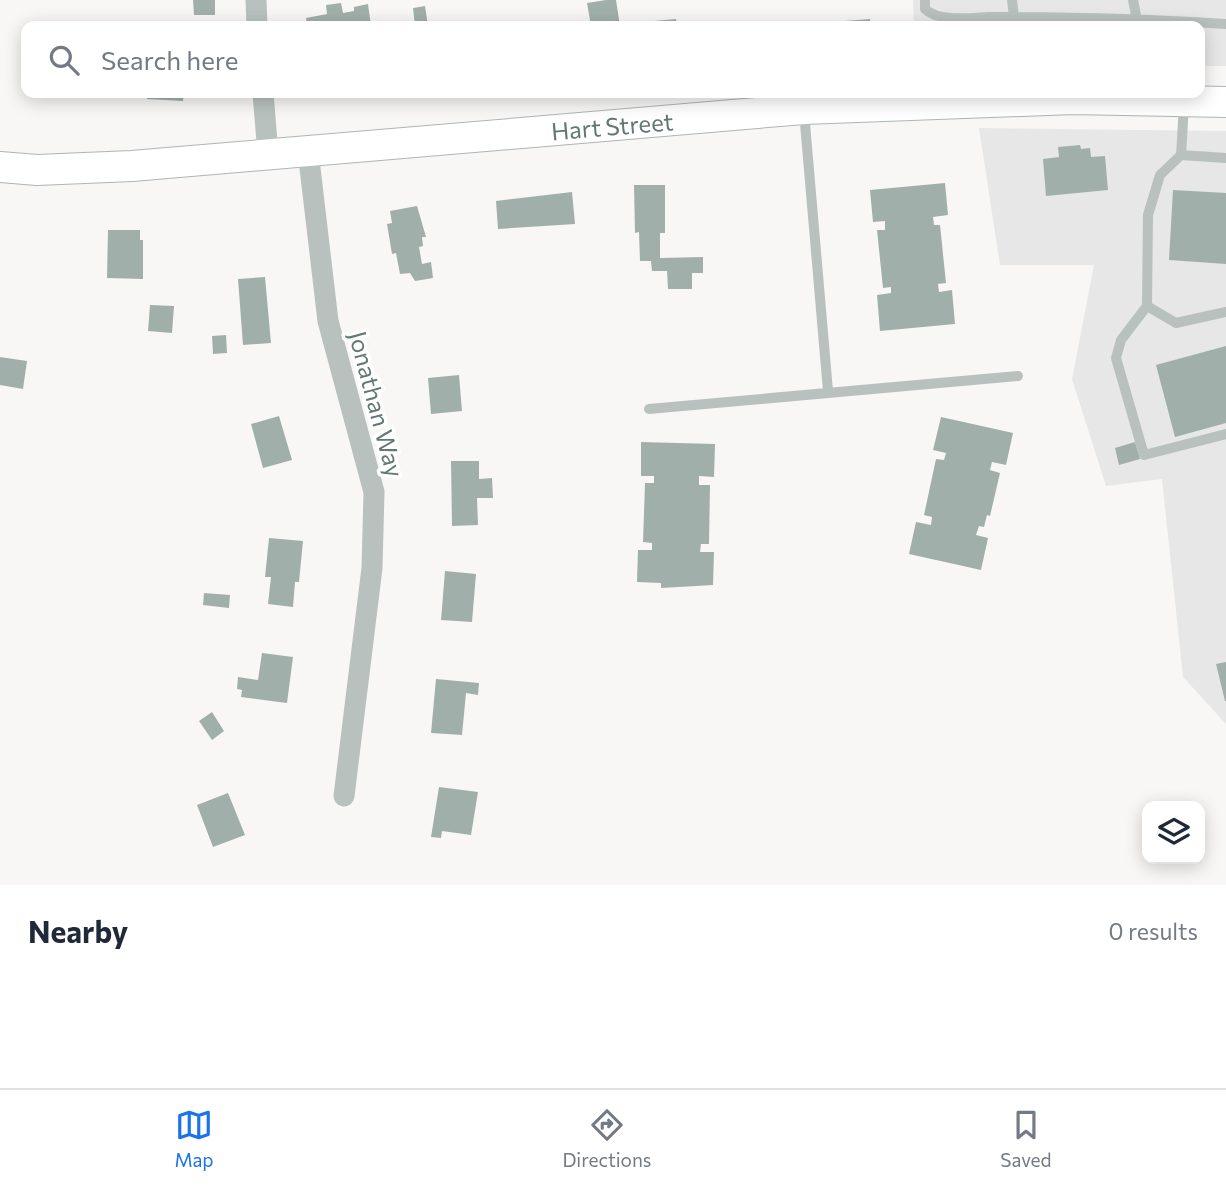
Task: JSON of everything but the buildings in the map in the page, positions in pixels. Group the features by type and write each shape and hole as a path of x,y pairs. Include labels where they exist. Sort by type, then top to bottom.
{"street":[{"path":"256,0 257,21"},
{"path":"263,98 268,155"},
{"name":"Hart Street","path":"0,167 85,169 804,109 1076,98"},
{"name":"Hart Street","path":"1168,98 1226,102"},
{"name":"Jonathan Way","path":"308,151 326,310 374,492 372,568 344,796"}],"lane":[{"path":"925,0 925,9 931,15 1096,21"},
{"path":"1012,0 1014,17"},
{"path":"1133,0 1137,21"},
{"path":"1205,24 1226,24"},
{"path":"1184,100 1181,155 1160,175 1148,215 1147,306 1121,341 1116,359 1144,455 1226,434"},
{"path":"804,109 828,391"},
{"path":"1181,155 1226,158"},
{"path":"1147,306 1176,323 1226,312"},
{"path":"649,409 1018,376"}],"shaded area":[{"path":"913,0 1226,0 1226,66 1205,66 1205,21 914,21"},
{"path":"979,128 1226,131 1226,724 1183,677 1162,479 1106,486 1072,379 1094,265 1000,265"}]}
